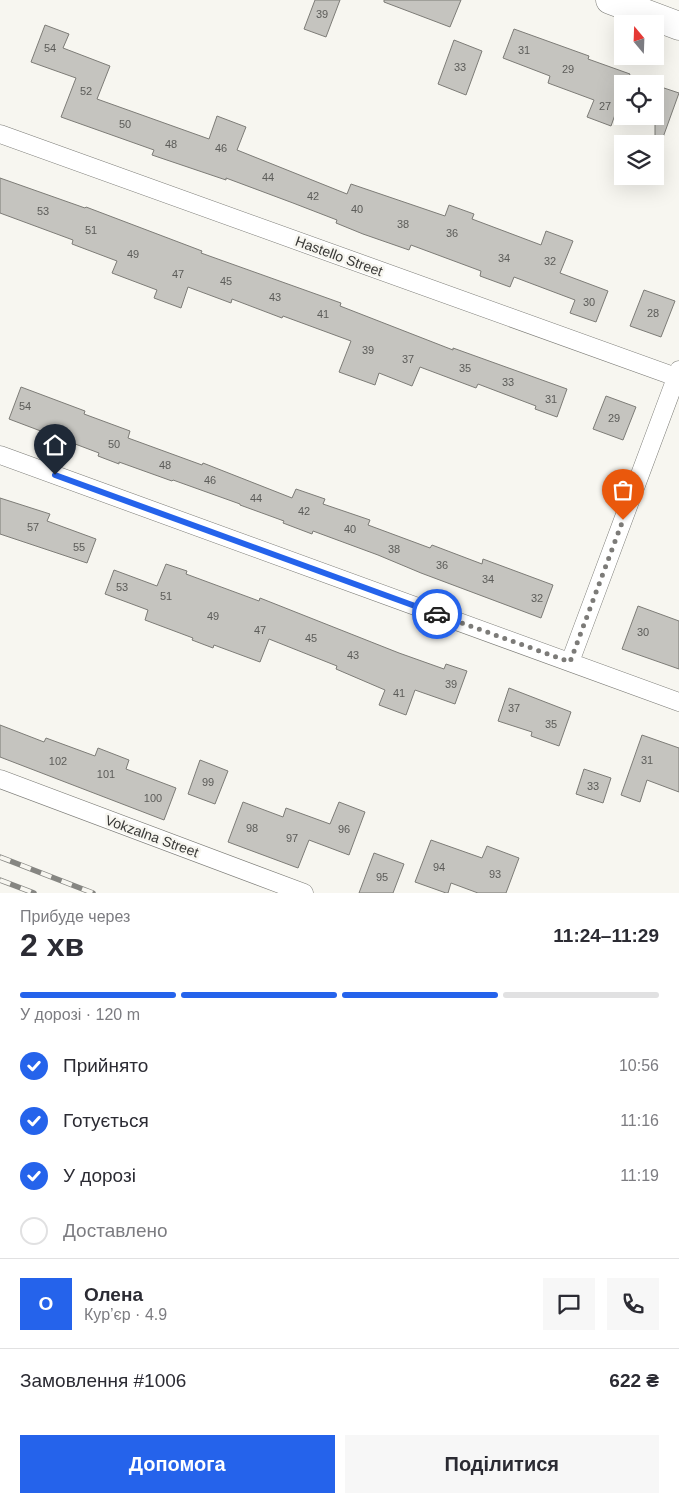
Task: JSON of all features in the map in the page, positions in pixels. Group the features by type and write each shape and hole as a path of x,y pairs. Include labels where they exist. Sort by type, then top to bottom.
{"main road":[{"path":"610,0 679,26"}],"street":[{"name":"Hastello Street","path":"0,134 678,375"},
{"path":"570,662 678,375"},
{"path":"0,455 679,702"},
{"name":"Vokzalna Street","path":"0,779 304,893"}],"building":[{"path":"315,0 340,0 326,37 304,29"},
{"path":"384,0 461,0 450,27 384,2"},
{"path":"45,25 69,34 63,48 110,66 97,99 209,139 217,116 246,127 237,150 347,194 351,184 445,216 449,205 474,214 472,219 541,245 546,231 573,241 560,273 608,291 596,322 570,313 575,300 514,277 510,287 480,276 481,271 411,245 409,250 363,234 336,223 337,220 226,178 226,180 152,155 154,150 61,117 76,78 31,62"},
{"path":"514,29 589,56 588,59 630,74 614,75 614,118 611,126 587,117 594,100 548,83 550,76 503,58"},
{"path":"454,40 482,51 466,95 438,84"},
{"path":"664,88 679,93 664,135 655,135 655,125 664,125"},
{"path":"0,178 86,207 202,251 201,253 341,303 340,306 453,350 453,348 567,389 557,417 535,409 536,406 478,384 476,388 420,367 412,386 379,373 375,385 339,372 351,341 232,299 231,303 188,287 181,308 154,298 157,290 112,273 117,261 72,244 73,240 0,213"},
{"path":"644,290 675,301 661,337 630,326"},
{"path":"21,387 85,411 84,414 130,431 128,438 202,465 203,463 292,498 296,489 325,499 323,504 370,520 368,525 430,548 432,545 482,564 483,559 553,585 541,618 313,531 312,534 240,504 119,462 119,464 98,456 99,453 9,419"},
{"path":"606,396 636,407 623,440 593,429"},
{"path":"0,498 50,514 47,521 96,539 87,563 0,534"},
{"path":"166,564 187,571 186,574 259,601 260,598 444,669 446,664 467,671 455,704 415,690 406,715 379,705 385,690 336,669 337,666 269,639 260,662 214,645 213,648 192,640 193,638 145,620 148,610 105,594 114,570 157,586"},
{"path":"638,606 679,621 679,669 622,649"},
{"path":"509,688 571,712 559,746 531,736 532,732 498,721"},
{"path":"0,725 44,742 46,738 95,756 98,748 129,760 126,769 176,788 164,820 0,757"},
{"path":"642,735 679,748 679,792 647,780 640,802 621,795"},
{"path":"200,760 228,771 215,804 188,794"},
{"path":"584,769 611,778 603,803 576,794"},
{"path":"243,802 283,817 286,808 330,824 339,802 365,812 349,855 309,840 298,868 228,842"},
{"path":"431,840 482,858 487,846 519,858 506,893 478,893 451,883 448,893 446,893 415,882"},
{"path":"374,853 404,864 393,893 359,893"}],"railway":[{"path":"0,857 93,893"},
{"path":"0,880 34,893"}],"way so far":[{"path":"437,614 570,662 623,520"}],"route":[{"path":"55,475 437,614"}]}
